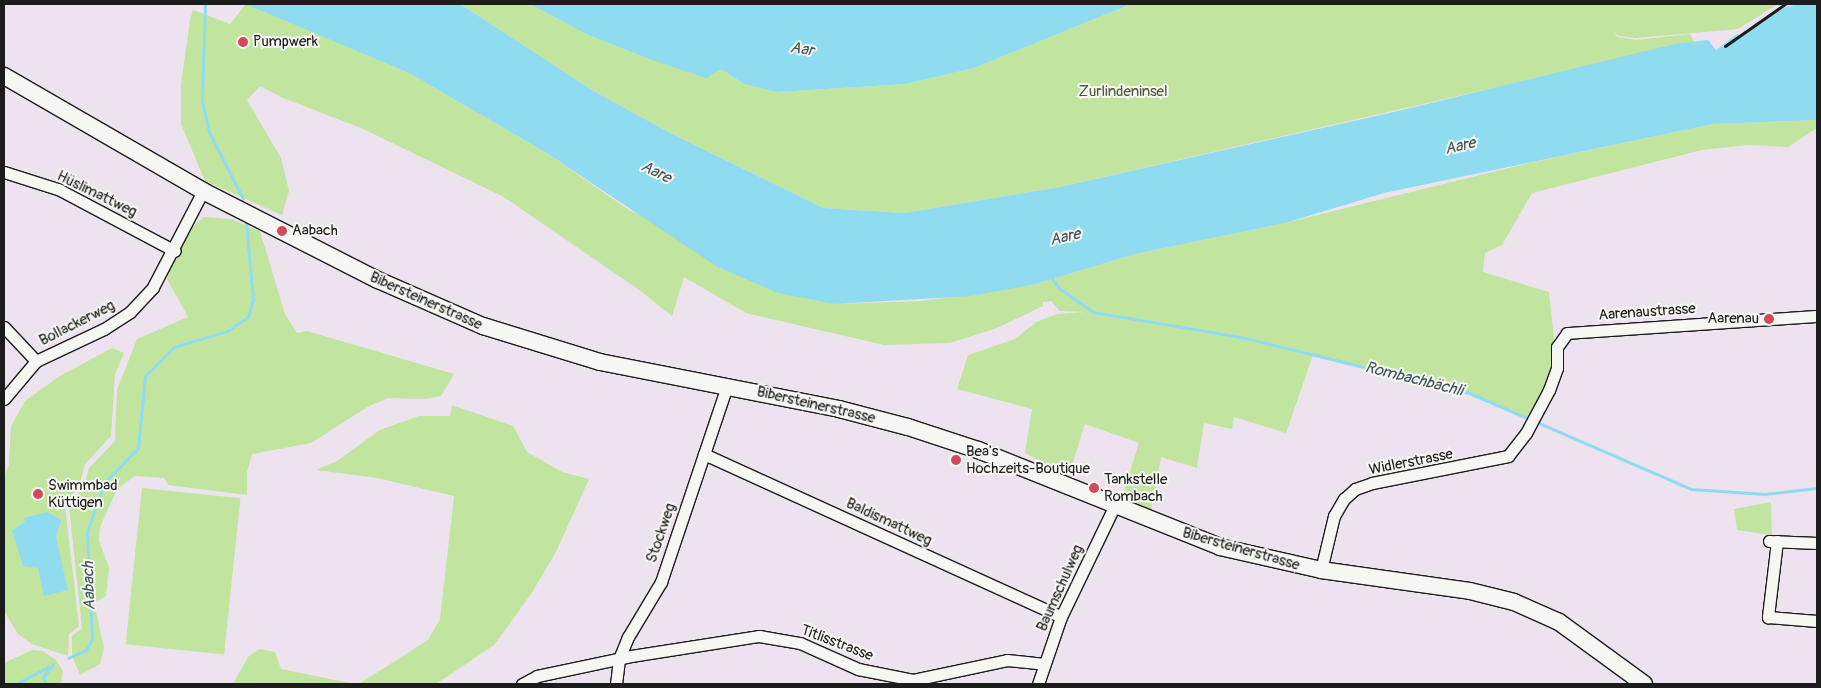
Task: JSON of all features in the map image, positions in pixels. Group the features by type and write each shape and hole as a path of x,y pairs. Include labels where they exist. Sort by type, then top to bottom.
{"main road":[{"name":"Bibersteinerstrasse","path":"4,76 204,191 378,280 483,326 600,362 839,409 908,427 978,450 1214,545 1321,570 1470,591 1527,607 1579,634 1644,684"}],"street":[{"name":"Hüslimattweg","path":"4,172 58,190 174,251"},
{"name":"Bollackerweg","path":"4,399 36,361 104,329 130,312 153,287 174,251 204,191"},
{"name":"Aarenaustrasse","path":"1537,413 1555,377 1556,347 1560,339 1571,332 1817,316"},
{"path":"4,327 36,361"},
{"name":"Stockweg","path":"616,684 619,659 628,637 661,582 727,386"},
{"name":"Widlerstrasse","path":"1321,570 1334,516 1344,499 1355,489 1372,483 1508,456 1537,413"},
{"name":"Baldismattweg","path":"704,454 1061,617"},
{"name":"Baumschulweg","path":"1038,684 1061,617 1115,505"},
{"path":"1817,543 1773,541 1768,616 1817,621"},
{"name":"Titlisstrasse","path":"522,684 537,676 619,659 760,636 800,643 858,669 913,680 1007,660 1044,664"}],"green space":[{"path":"246,4 409,73 545,152 629,210 835,304 923,301 1036,284 1135,254 1285,223 1529,163 1713,124 1817,120 1817,128 1788,147 1748,145 1702,150 1532,193 1502,245 1485,253 1483,272 1549,292 1557,368 1528,418 1467,392 1313,355 1286,433 1234,417 1232,429 1204,423 1197,468 1161,457 1151,511 1122,498 1139,443 1085,424 1069,475 1025,453 1032,409 957,389 968,355 1015,339 1036,322 1057,314 1085,312 1060,311 1051,301 1043,302 1043,306 997,328 950,343 884,345 746,313 684,277 672,316 638,289 502,196 361,128 283,98 260,86 247,100 281,158 289,191 282,215 205,181 181,124 181,85 190,20 193,10 230,24"},
{"name":"Zurlindeninsel","path":"460,4 530,4 586,34 649,59 721,69 744,84 777,92 906,84 974,68 1131,4 1778,4 1738,29 1636,38 1619,36 1612,31 1618,37 1636,40 1690,34 1694,42 1060,187 904,213 823,208 672,134 592,90"},
{"path":"204,217 231,219 260,231 285,314 297,333 307,331 454,374 441,396 424,399 389,398 369,406 311,443 252,454 247,472 247,495 168,485 164,478 135,476 117,489 100,527 99,541 109,567 106,596 94,603 104,648 100,664 80,675 72,656 72,636 82,628 69,506 84,486 89,468 115,441 117,390 137,339 188,317 167,279 183,234"},
{"name":"Swimmbad Küttigen","path":"112,348 124,353 115,374 111,436 85,464 80,483 65,506 79,626 69,634 68,656 32,644 18,634 4,611 4,477 9,464 11,426 25,401 60,376"},
{"path":"452,405 513,426 527,452 562,472 589,479 556,552 531,594 494,645 436,684 359,684 428,640 440,619 454,496 377,478 316,470 337,461 380,430 419,416 450,416"},
{"path":"142,488 240,498 224,654 126,644"},
{"path":"1771,502 1772,535 1737,530 1734,509"},
{"path":"259,649 275,652 281,669 355,684 233,684 248,657"},
{"path":"32,650 43,651 56,660 63,671 61,684 4,684 4,663"}],"water":[{"name":"Aare","path":"245,4 460,4 592,90 672,134 823,208 904,213 1060,187 1398,111 1675,44 1708,40 1716,50 1737,34 1741,37 1785,7 1800,4 1817,4 1817,120 1713,124 1384,193 1285,223 1135,254 1036,284 971,296 835,304 778,293 716,266 545,152 409,73"},
{"name":"Aar","path":"530,4 1131,4 974,68 906,84 777,92 744,84 721,69 706,78 649,59 586,34"},
{"path":"47,512 61,520 56,537 68,590 44,596 38,568 23,566 12,530 25,522 24,518"}],"waterway":[{"name":"Aabach","path":"205,4 202,101 209,132 243,199"},
{"name":"Aabach","path":"68,658 86,650 92,639 87,532 104,483 138,448 145,376 174,347 227,331 248,317 253,300 246,221"},
{"name":"Rombachbächli","path":"1050,276 1059,288 1093,312 1241,337 1467,392 1691,489 1765,494 1817,488"},
{"name":"Aabach","path":"45,684 43,677 53,664"},
{"path":"16,684 48,667"}],"railway":[{"path":"1725,46 1785,4"}],"place":[{"name":"Pumpwerk","path":"243,42"},
{"name":"Aabach","path":"282,231"},
{"name":"Aarenau","path":"1769,319"},
{"name":"Bea's Hochzeits-Boutique","path":"956,460"},
{"name":"Tankstelle Rombach","path":"1094,488"},
{"name":"Swimmbad Küttigen","path":"38,494"}]}
